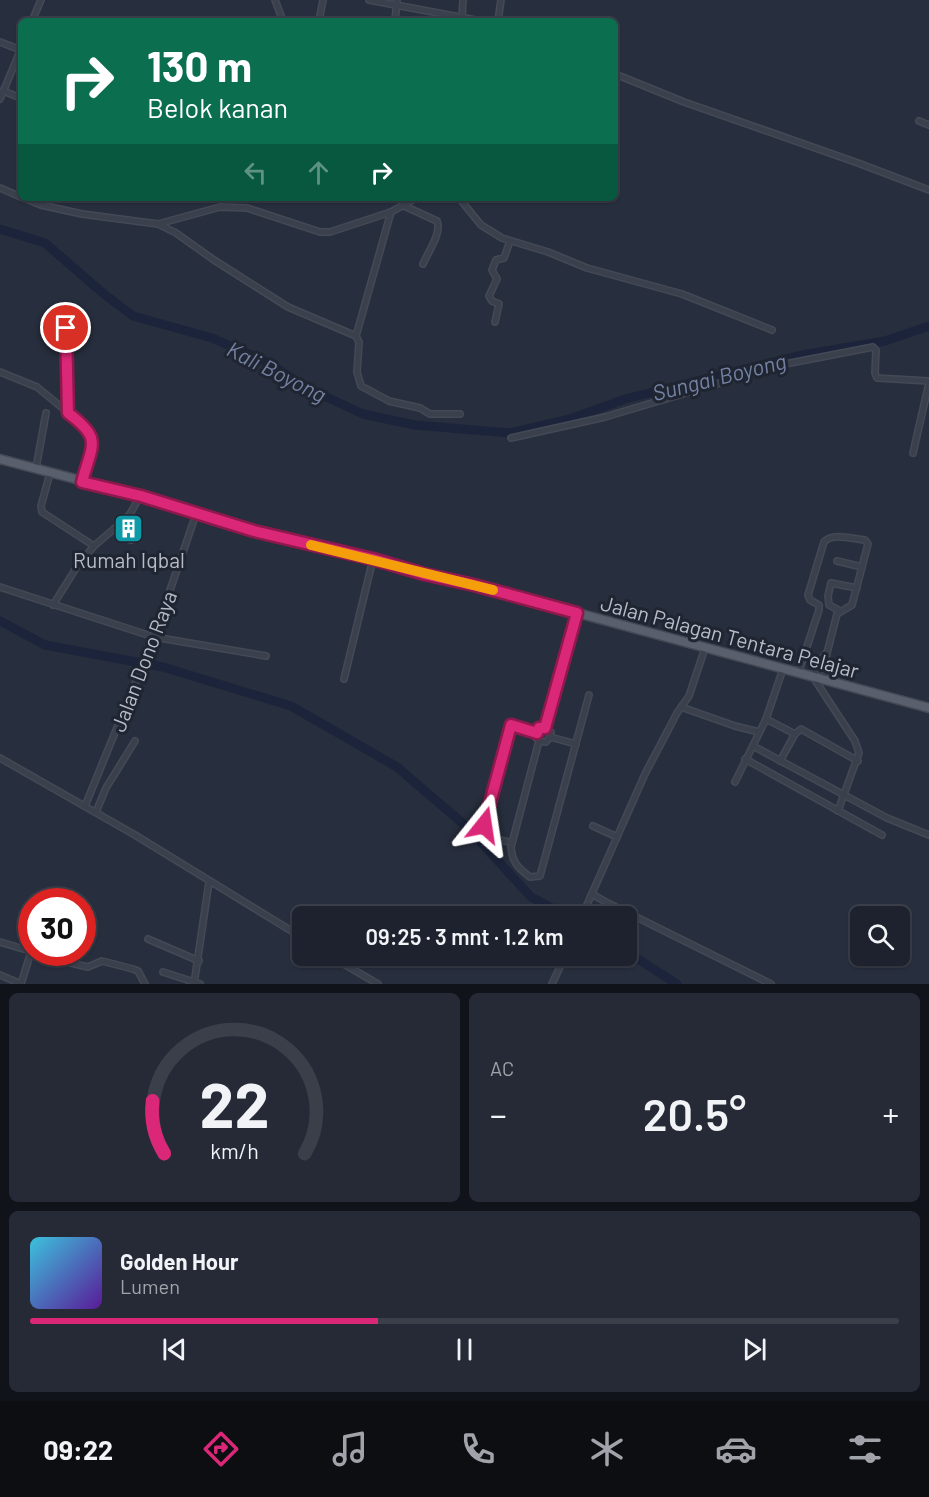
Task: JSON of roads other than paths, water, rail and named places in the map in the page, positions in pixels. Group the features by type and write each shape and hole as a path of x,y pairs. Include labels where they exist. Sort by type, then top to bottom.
{"main road":[{"name":"Jalan Palagan Tentara Pelajar","path":"0,459 50,474 141,496 254,531 474,585 929,708"}],"street":[{"path":"275,0 282,18"},
{"path":"320,18 323,0"},
{"path":"369,0 397,3 462,18 463,0"},
{"path":"498,18 501,0"},
{"path":"33,18 38,1"},
{"path":"395,18 397,3"},
{"path":"0,42 18,49"},
{"path":"0,99 18,57"},
{"path":"618,75 684,102 858,162 929,190"},
{"path":"0,81 7,84"},
{"path":"3,91 18,97"},
{"path":"919,121 929,125"},
{"path":"1,189 18,195"},
{"path":"32,201 82,214 158,224 176,233 288,307 356,336 359,342 357,372 361,386 389,401 420,408 430,414 460,414"},
{"path":"158,224 220,207 247,208 320,232 330,232 391,212 410,201"},
{"path":"461,201 481,225 502,238 548,252 588,268 682,294 772,330"},
{"path":"402,205 439,224 423,264"},
{"path":"356,336 391,212"},
{"path":"495,322 499,304 492,301 489,296 497,279 492,270 496,260 504,258 510,241"},
{"path":"66,328 68,413"},
{"path":"511,438 605,417 780,365 873,348 876,350 875,373 877,378 929,382 913,453"},
{"path":"0,372 37,387 89,430 93,440 82,482"},
{"path":"36,468 45,413"},
{"path":"50,474 41,506 42,512 94,546"},
{"path":"53,605 78,565 94,546 129,516 141,496"},
{"name":"Jalan Dono Raya","path":"85,806 154,638 196,513"},
{"path":"129,516 134,531 131,540"},
{"path":"798,674 819,610 819,605 810,600 808,595 824,542 827,537 835,536 867,542 852,605 837,614 827,653 824,680"},
{"path":"344,679 373,559"},
{"path":"837,561 862,567"},
{"path":"840,611 830,606 828,601 831,583 857,588"},
{"path":"0,586 154,638 266,656"},
{"path":"545,728 577,613"},
{"path":"587,906 645,774 688,696 705,648"},
{"path":"827,653 821,659 813,677 855,741 859,753 838,811"},
{"path":"735,782 766,719 783,669"},
{"path":"540,741 512,843 512,859 530,877 540,876 589,695"},
{"path":"681,707 759,732"},
{"path":"766,719 795,734"},
{"path":"512,843 497,839 484,825 511,725 537,733"},
{"path":"539,728 545,728 551,732 546,742 536,738 539,728"},
{"path":"780,761 795,734 805,729 858,761"},
{"path":"550,737 576,744"},
{"path":"96,812 106,788 135,741"},
{"path":"753,746 887,819 929,835"},
{"path":"0,758 96,812 292,932"},
{"path":"745,759 882,835"},
{"path":"593,826 617,837"},
{"path":"163,972 197,983 209,882"},
{"path":"592,894 771,984"},
{"path":"148,939 199,961"},
{"path":"0,942 18,948"},
{"path":"96,963 102,961 138,971 145,984"},
{"path":"0,975 21,984 27,966"},
{"path":"346,966 378,984"},
{"path":"552,984 560,966"},
{"path":"359,984 363,976"}],"waterway":[{"name":"Kali Boyong","path":"0,229 45,243 133,316 212,338 267,362 305,387 363,414 415,425 510,433 570,419 625,399 802,355 885,341 929,326"},
{"path":"0,621 45,645 163,667 291,706 397,767 467,827 531,897 548,906"},
{"path":"637,958 677,984"}],"place":[{"name":"Rumah Iqbal","path":"129,528"}],"water label":[{"name":"Sungai Boyong","path":"719,376"}]}
